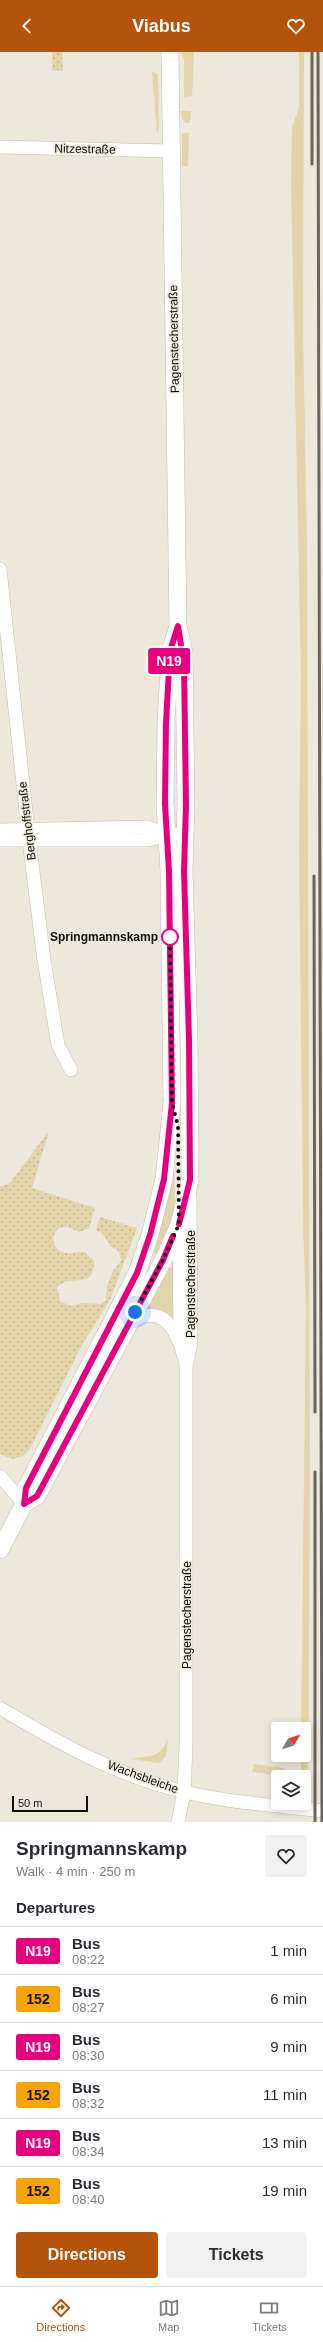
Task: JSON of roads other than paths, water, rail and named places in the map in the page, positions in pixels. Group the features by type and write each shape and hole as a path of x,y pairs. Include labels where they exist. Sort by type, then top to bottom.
{"main road":[{"name":"Pagenstecherstraße","path":"170,52 178,626 184,652 184,879 189,1040 190,1180"},
{"name":"Pagenstecherstraße","path":"172,1103 166,834 166,723 169,659 178,626"},
{"path":"172,1103 178,1126 179,1224"},
{"path":"0,1550 24,1504 26,1488 124,1300 145,1252 164,1179 172,1103"},
{"path":"24,1504 37,1496 163,1260 179,1224 190,1180"}],"street":[{"name":"Nitzestraße","path":"0,147 171,151"},
{"name":"Berghoffstraße","path":"0,569 28,835 44,960 58,1045 71,1070"},
{"path":"0,840 28,835 148,828 166,834 185,834"},
{"path":"0,830 28,835"},
{"name":"Pagenstecherstraße","path":"178,1822 184,1792 187,1710 186,1367 191,1343 190,1180"},
{"name":"Pagenstecherstraße","path":"179,1224 180,1343 186,1367"},
{"path":"128,1325 137,1318 146,1315 161,1317 174,1328 180,1343"},
{"path":"0,1476 24,1504"},
{"name":"Wachsbleiche","path":"0,1708 74,1750 124,1772 184,1792 323,1811"}],"railway":[{"path":"312,52 312,164"},
{"path":"318,52 322,1822"},
{"path":"314,876 315,1412"},
{"path":"315,1472 315,1822"}],"place":[{"name":"Springmannskamp","path":"170,937"}]}
